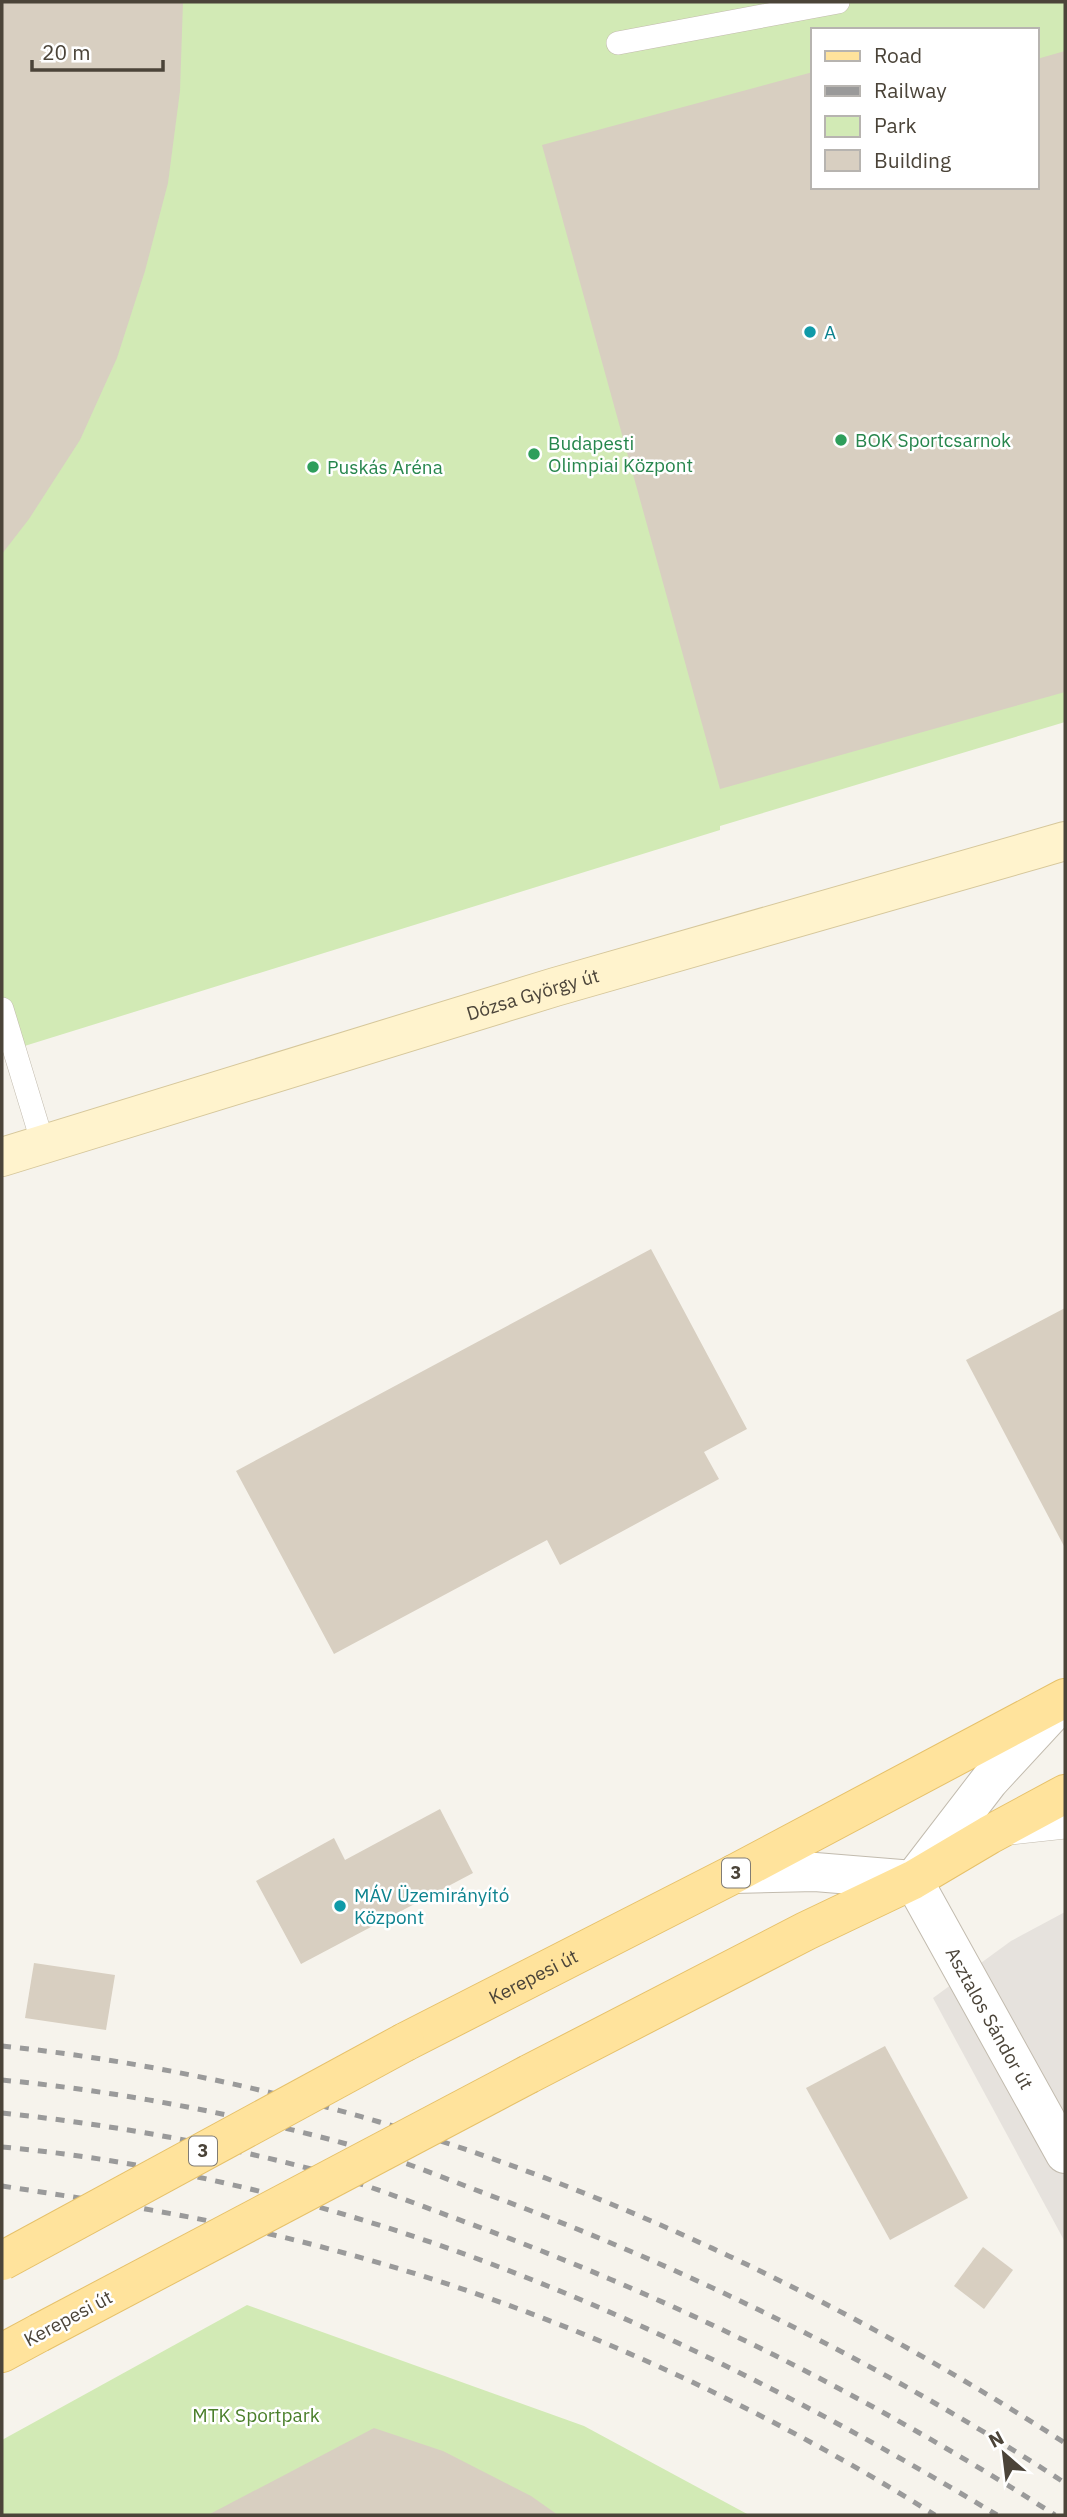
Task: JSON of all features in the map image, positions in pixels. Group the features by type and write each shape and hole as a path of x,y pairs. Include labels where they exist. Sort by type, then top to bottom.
{"main road":[{"name":"Dózsa György út","path":"2,1157 555,987 1065,841"},
{"name":"Kerepesi út","path":"2,2260 405,2042 734,1874 1065,1699"},
{"name":"Kerepesi út","path":"2,2353 529,2074 806,1931 913,1880 1065,1794"}],"street":[{"path":"734,1874 815,1872 913,1880 989,1781 1065,1699"},
{"name":"Asztalos Sándor út","path":"913,1880 1065,2154"}],"lane":[{"path":"618,44 838,2"},
{"path":"2,1009 43,1144"},
{"name":"Kerepesi út","path":"989,1835 1065,1827"}],"shaded area":[{"path":"1065,1912 1065,2242 933,1998 1011,1941"}],"green space":[{"name":"Budapesti Olimpiai Központ","path":"2,2 1065,2 1065,722 720,826 720,830 2,1053"},
{"name":"MTK Sportpark","path":"247,2305 584,2426 749,2515 2,2515 2,2440"}],"building":[{"path":"2,2 183,2 180,91 168,183 145,271 117,358 80,440 29,519 2,554"},
{"name":"BOK Sportcsarnok","path":"1065,51 1065,692 720,789 542,145 811,73 811,189 1039,189 1039,58"},
{"path":"651,1249 747,1429 704,1452 719,1479 560,1565 547,1540 334,1654 236,1471"},
{"path":"1065,1308 1065,1548 966,1360"},
{"name":"MÁV Üzemirányító Központ","path":"440,1809 473,1873 301,1964 256,1881 334,1838 345,1860"},
{"path":"34,1963 115,1975 106,2030 25,2018"},
{"path":"885,2046 968,2198 890,2240 806,2088"},
{"path":"983,2247 1013,2270 984,2309 954,2286"},
{"path":"374,2428 443,2451 531,2496 558,2515 208,2515"}],"railway":[{"path":"2,2046 144,2066 284,2096 421,2135 556,2182 688,2237 817,2300 943,2368 1065,2443"},
{"path":"2,2080 128,2096 253,2121 355,2147 432,2173 639,2255 785,2323 928,2399 1065,2483"},
{"path":"2,2113 157,2135 311,2169 390,2194 545,2252 696,2317 770,2353 915,2430 1055,2515"},
{"path":"2,2147 135,2165 265,2193 393,2230 519,2275 643,2327 764,2385 882,2448 997,2515"},
{"path":"2,2186 210,2221 292,2239 412,2273 490,2299 568,2328 719,2395 793,2433 935,2515"}],"place":[{"name":"A","path":"810,332"},
{"name":"BOK Sportcsarnok","path":"841,440"},
{"name":"Budapesti Olimpiai Központ","path":"534,454"},
{"name":"Puskás Aréna","path":"313,467"},
{"name":"MÁV Üzemirányító Központ","path":"340,1906"}]}
